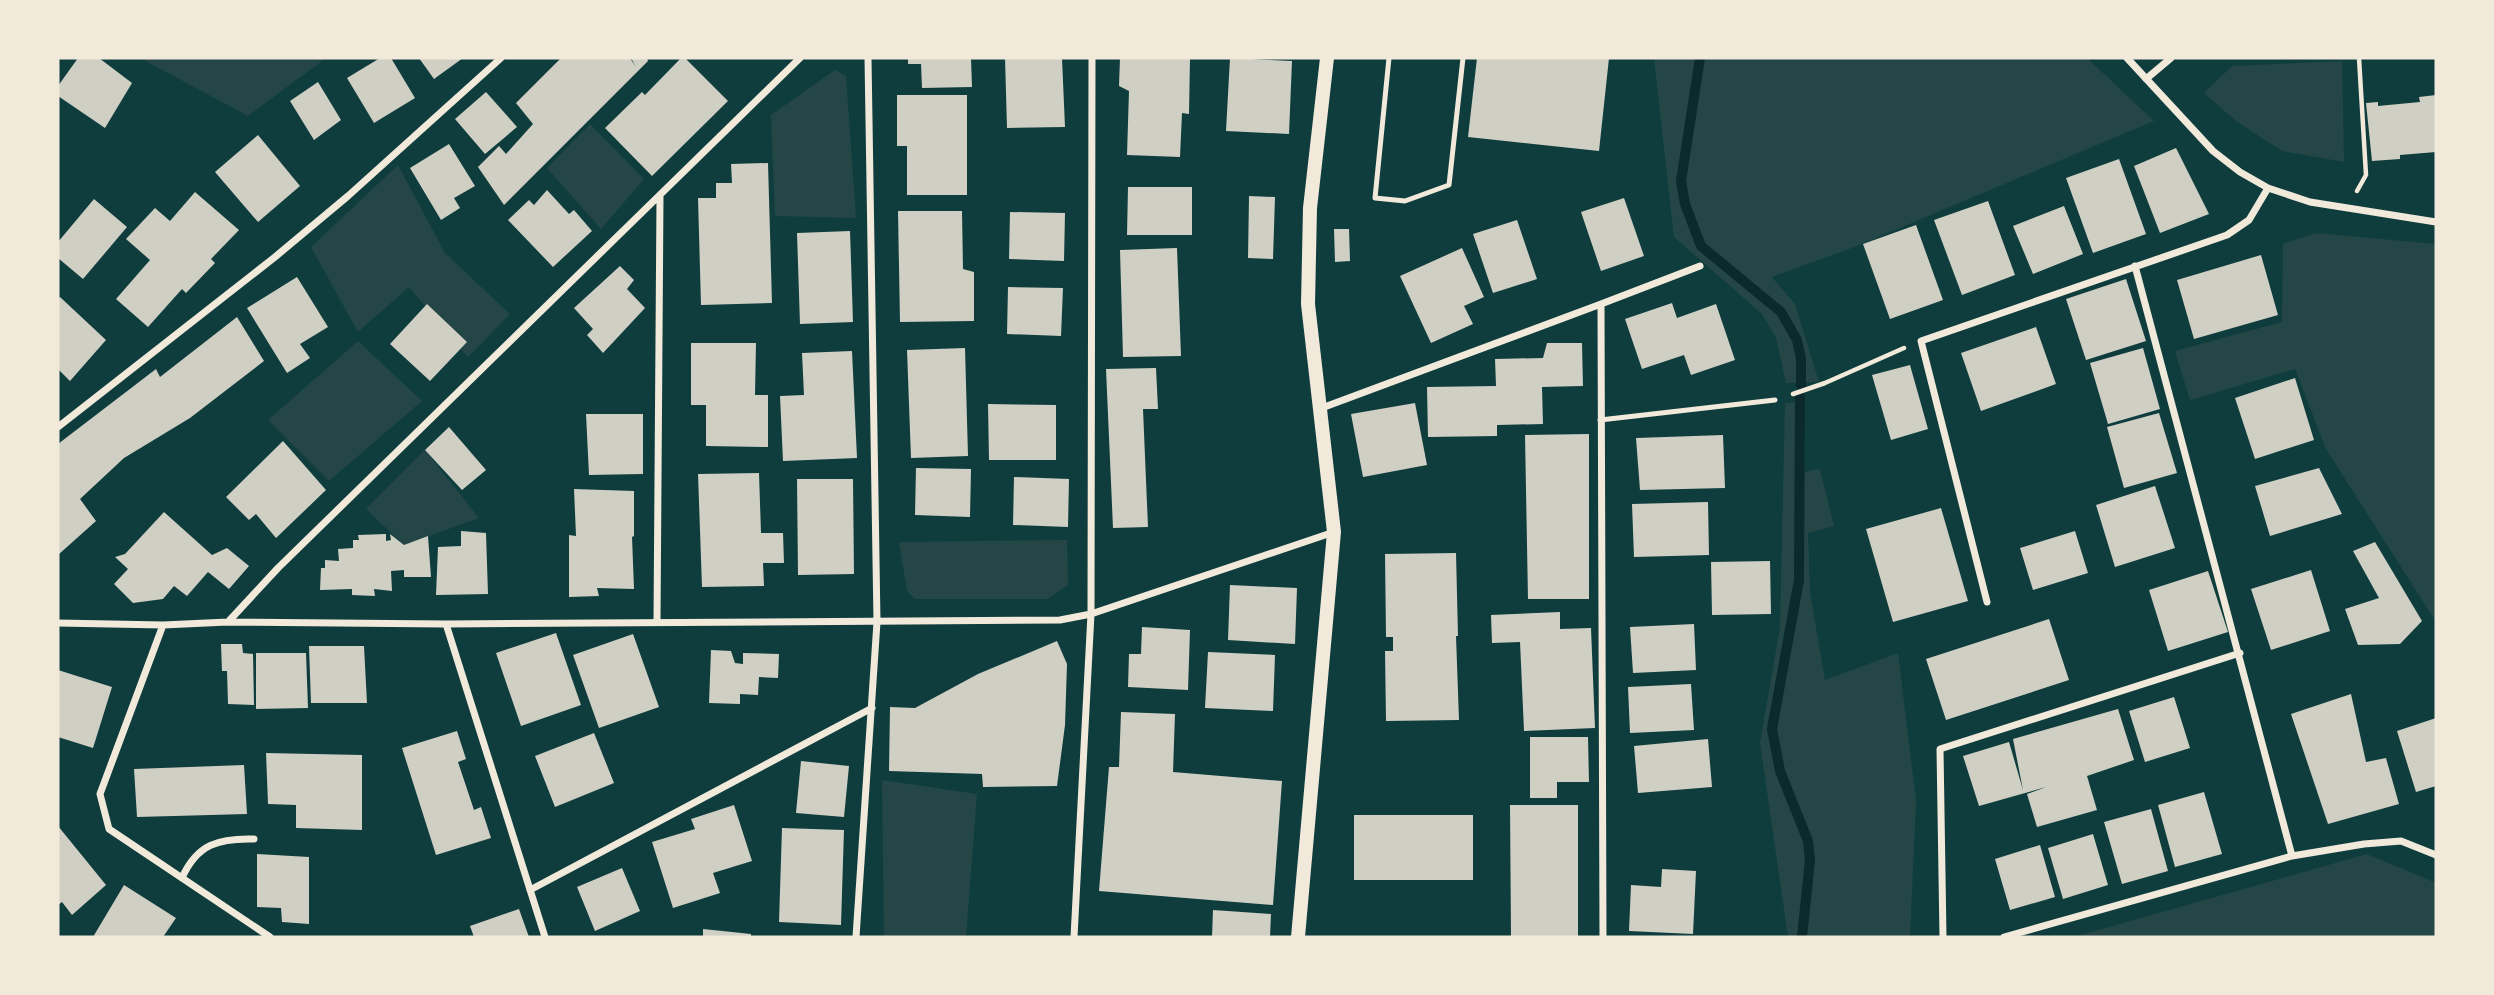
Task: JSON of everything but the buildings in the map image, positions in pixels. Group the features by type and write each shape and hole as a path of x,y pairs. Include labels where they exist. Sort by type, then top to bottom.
{"main road":[{"path":"1298,937 1334,532 1332,495 1318,409 1308,304 1310,208 1328,58"}],"street":[{"path":"60,421 208,311 306,231 501,58"},
{"path":"228,622 278,568 800,58"},
{"path":"856,937 877,622 868,58"},
{"path":"1074,937 1090,614 1092,58"},
{"path":"2127,58 2213,150 2240,172 2268,188 2310,202 2436,222"},
{"path":"2146,79 2171,58"},
{"path":"1987,602 1921,341 2238,230 2249,220 2268,188"},
{"path":"657,622 660,197"},
{"path":"1318,409 1700,266"},
{"path":"2135,266 2292,856"},
{"path":"1601,304 1603,937"},
{"path":"58,623 163,625 228,622 446,624 1060,620 1090,614 1334,532"},
{"path":"446,624 545,937"},
{"path":"163,625 100,794 110,829 270,937"},
{"path":"1943,937 1940,749 2240,653"},
{"path":"530,890 872,708"},
{"path":"182,878 190,860 218,841 233,838 254,839"},
{"path":"2004,937 2292,856 2400,841 2436,855"}],"lane":[{"path":"1389,58 1375,198 1405,201 1449,185 1463,58"},
{"path":"1600,420 1775,400"}],"path":[{"path":"2348,208 2366,175 2359,58"},
{"path":"1775,400 1825,383 1921,341"}],"shaded area":[{"path":"140,58 326,58 248,116"},
{"path":"1654,58 2087,58 2154,121 1857,246 1772,277 1795,304 1819,382 1786,383 1776,338 1762,314 1674,237"},
{"path":"2342,61 2344,162 2282,151 2236,121 2204,93 2232,66"},
{"path":"835,70 846,76 856,218 775,216 771,115"},
{"path":"590,124 644,179 601,229 547,168"},
{"path":"398,165 445,253 510,314 468,357 409,287 358,332 311,247"},
{"path":"2316,233 2436,244 2436,622 2326,449 2295,369 2190,400 2175,351 2282,322 2283,244"},
{"path":"358,341 422,401 329,481 268,420"},
{"path":"1805,401 1805,472 1820,469 1834,526 1808,533 1810,592 1825,680 1898,653 1916,801 1910,937 1788,937 1760,743 1780,627 1785,403"},
{"path":"425,450 479,518 404,545 366,509"},
{"path":"1067,540 1068,585 1047,599 915,599 907,591 899,542"},
{"path":"882,780 977,794 966,937 884,937"},
{"path":"2367,854 2434,882 2436,937 2074,937"}],"waterway":[{"path":"1700,58 1681,181 1685,204 1701,246 1781,312 1797,340 1801,358 1801,385"},
{"path":"1800,397 1799,580 1772,729 1780,771 1808,841 1810,860 1802,937"}]}
